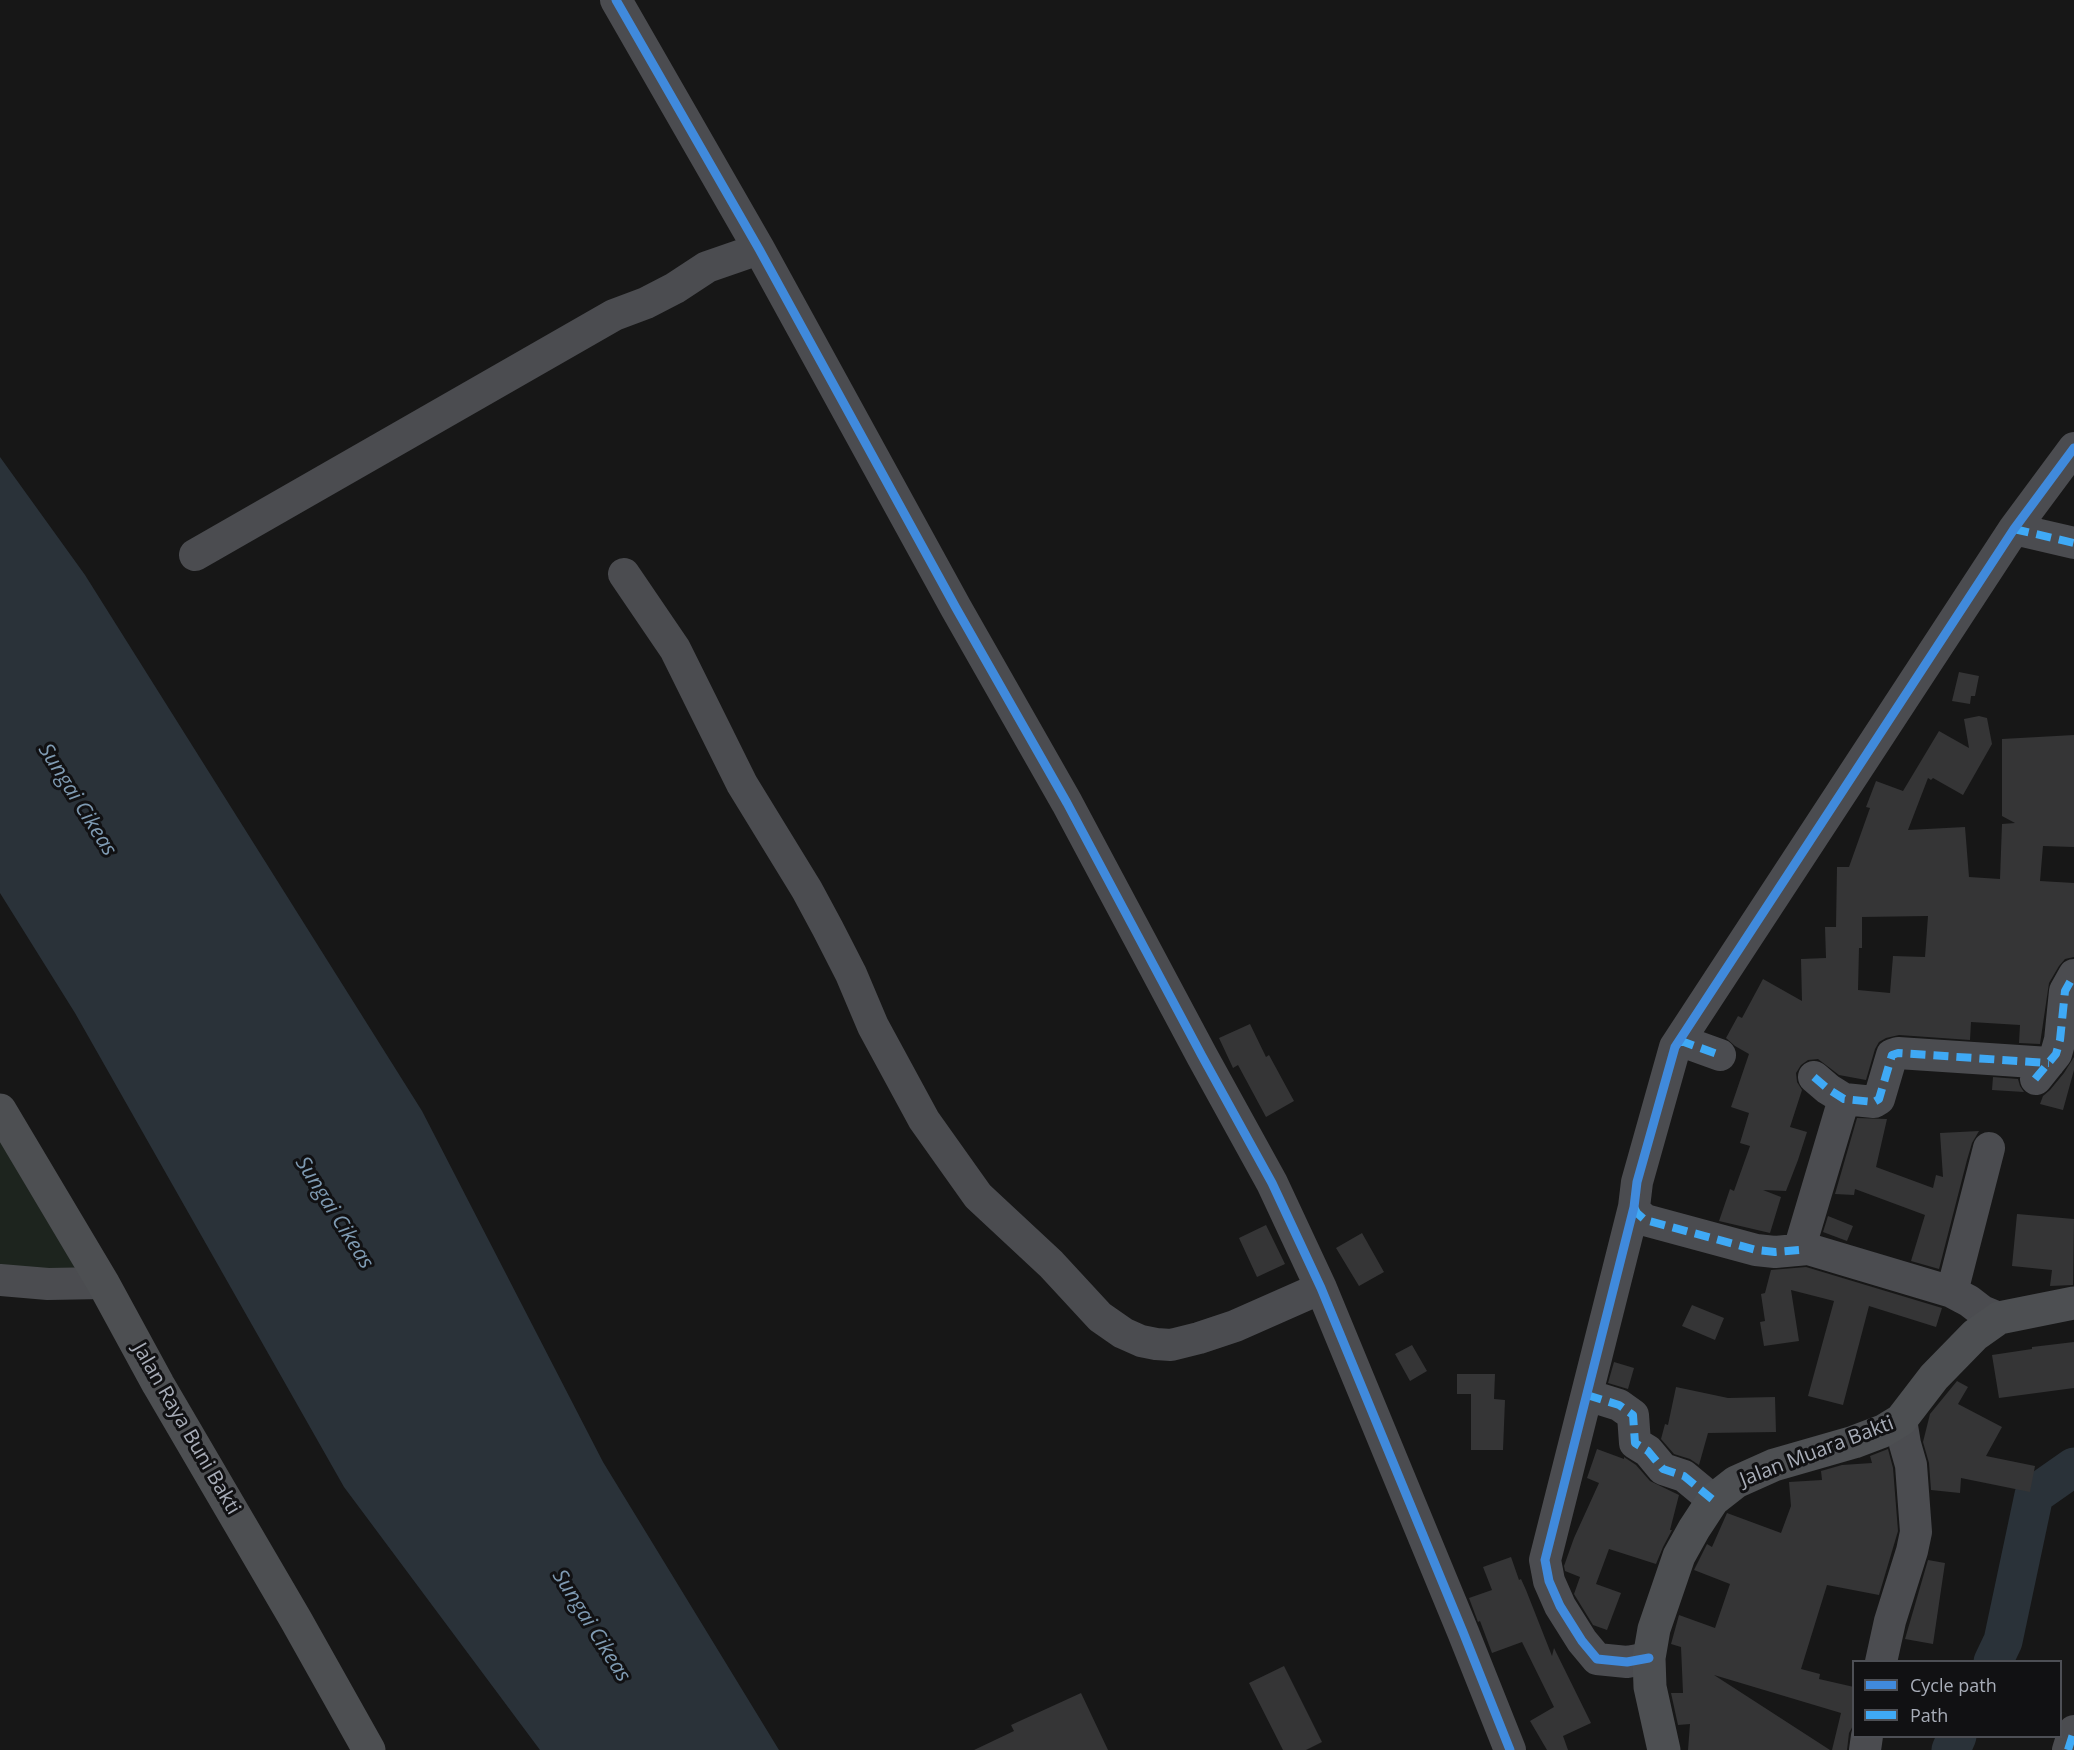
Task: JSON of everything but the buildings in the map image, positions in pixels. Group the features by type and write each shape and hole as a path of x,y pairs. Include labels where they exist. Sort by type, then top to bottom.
{"main road":[{"name":"Jalan Raya Buni Bakti","path":"0,1110 103,1283 158,1384 369,1750"},
{"name":"Jalan Muara Bakti","path":"1664,1750 1650,1687 1649,1658 1654,1629 1679,1556 1713,1500 1736,1482 1774,1465 1854,1442 1883,1431 1901,1420 1934,1377 1975,1335 1999,1318 2074,1303"}],"street":[{"path":"616,0 759,249 956,609 1067,802 1272,1183 1321,1288 1510,1750"},
{"path":"195,555 614,315 665,293 707,267 759,249"},
{"path":"1649,1658 1627,1662 1597,1659 1565,1615 1549,1581 1545,1560 1634,1207 1637,1182 1675,1047 2014,529 2074,448"},
{"path":"2014,529 2074,543"},
{"path":"624,574 675,649 742,784 828,928 873,1026 924,1120 978,1196 1044,1256 1100,1317 1123,1333 1141,1341 1171,1345 1199,1338 1235,1326 1321,1288"},
{"path":"1814,1077 1844,1099 1874,1102 1879,1099 1892,1055 1898,1053 2042,1071 2056,1054 2060,1040 2065,991 2074,975"},
{"path":"1679,1042 1720,1055"},
{"path":"1798,1250 1844,1099"},
{"path":"1952,1292 1989,1148"},
{"path":"1634,1207 1645,1220 1756,1250 1775,1252 1808,1249 1952,1292 1982,1311 1999,1318"},
{"path":"0,1280 48,1284 103,1283"},
{"path":"1587,1395 1619,1405 1633,1415 1635,1443 1648,1452 1663,1468 1684,1476 1713,1500"},
{"path":"1881,1660 1890,1621 1916,1532 1911,1466 1901,1420"},
{"path":"2068,1750 2074,1731"}],"shaded area":[{"path":"0,1106 103,1283 0,1280"}],"water":[{"name":"Sungai Cikeas","path":"0,457 85,575 422,1111 603,1462 779,1750 540,1750 344,1487 75,1013 0,893"}],"waterway":[{"path":"1994,1660 2003,1641 2034,1495 2074,1467"},
{"path":"1951,1750 1956,1738"}],"marked path":[{"path":"2014,529 2074,543"},
{"path":"2035,1079 2056,1054 2060,1040 2065,991 2074,975"},
{"path":"1679,1042 1720,1055"},
{"path":"1814,1077 1844,1099 1874,1102 1879,1099 1892,1055 1898,1053 2049,1063"},
{"path":"1634,1207 1645,1220 1756,1250 1775,1252 1799,1250"},
{"path":"1587,1395 1619,1405 1633,1415 1635,1443 1648,1451 1663,1469 1684,1476 1713,1500"},
{"path":"2068,1750 2074,1731"}],"cycle path":[{"path":"616,0 759,249 956,608 1067,803 1272,1183 1321,1288 1510,1750"},
{"path":"1649,1658 1627,1662 1597,1659 1582,1641 1560,1606 1549,1581 1545,1560 1634,1207 1637,1182 1675,1047 2014,529 2074,448"}]}
